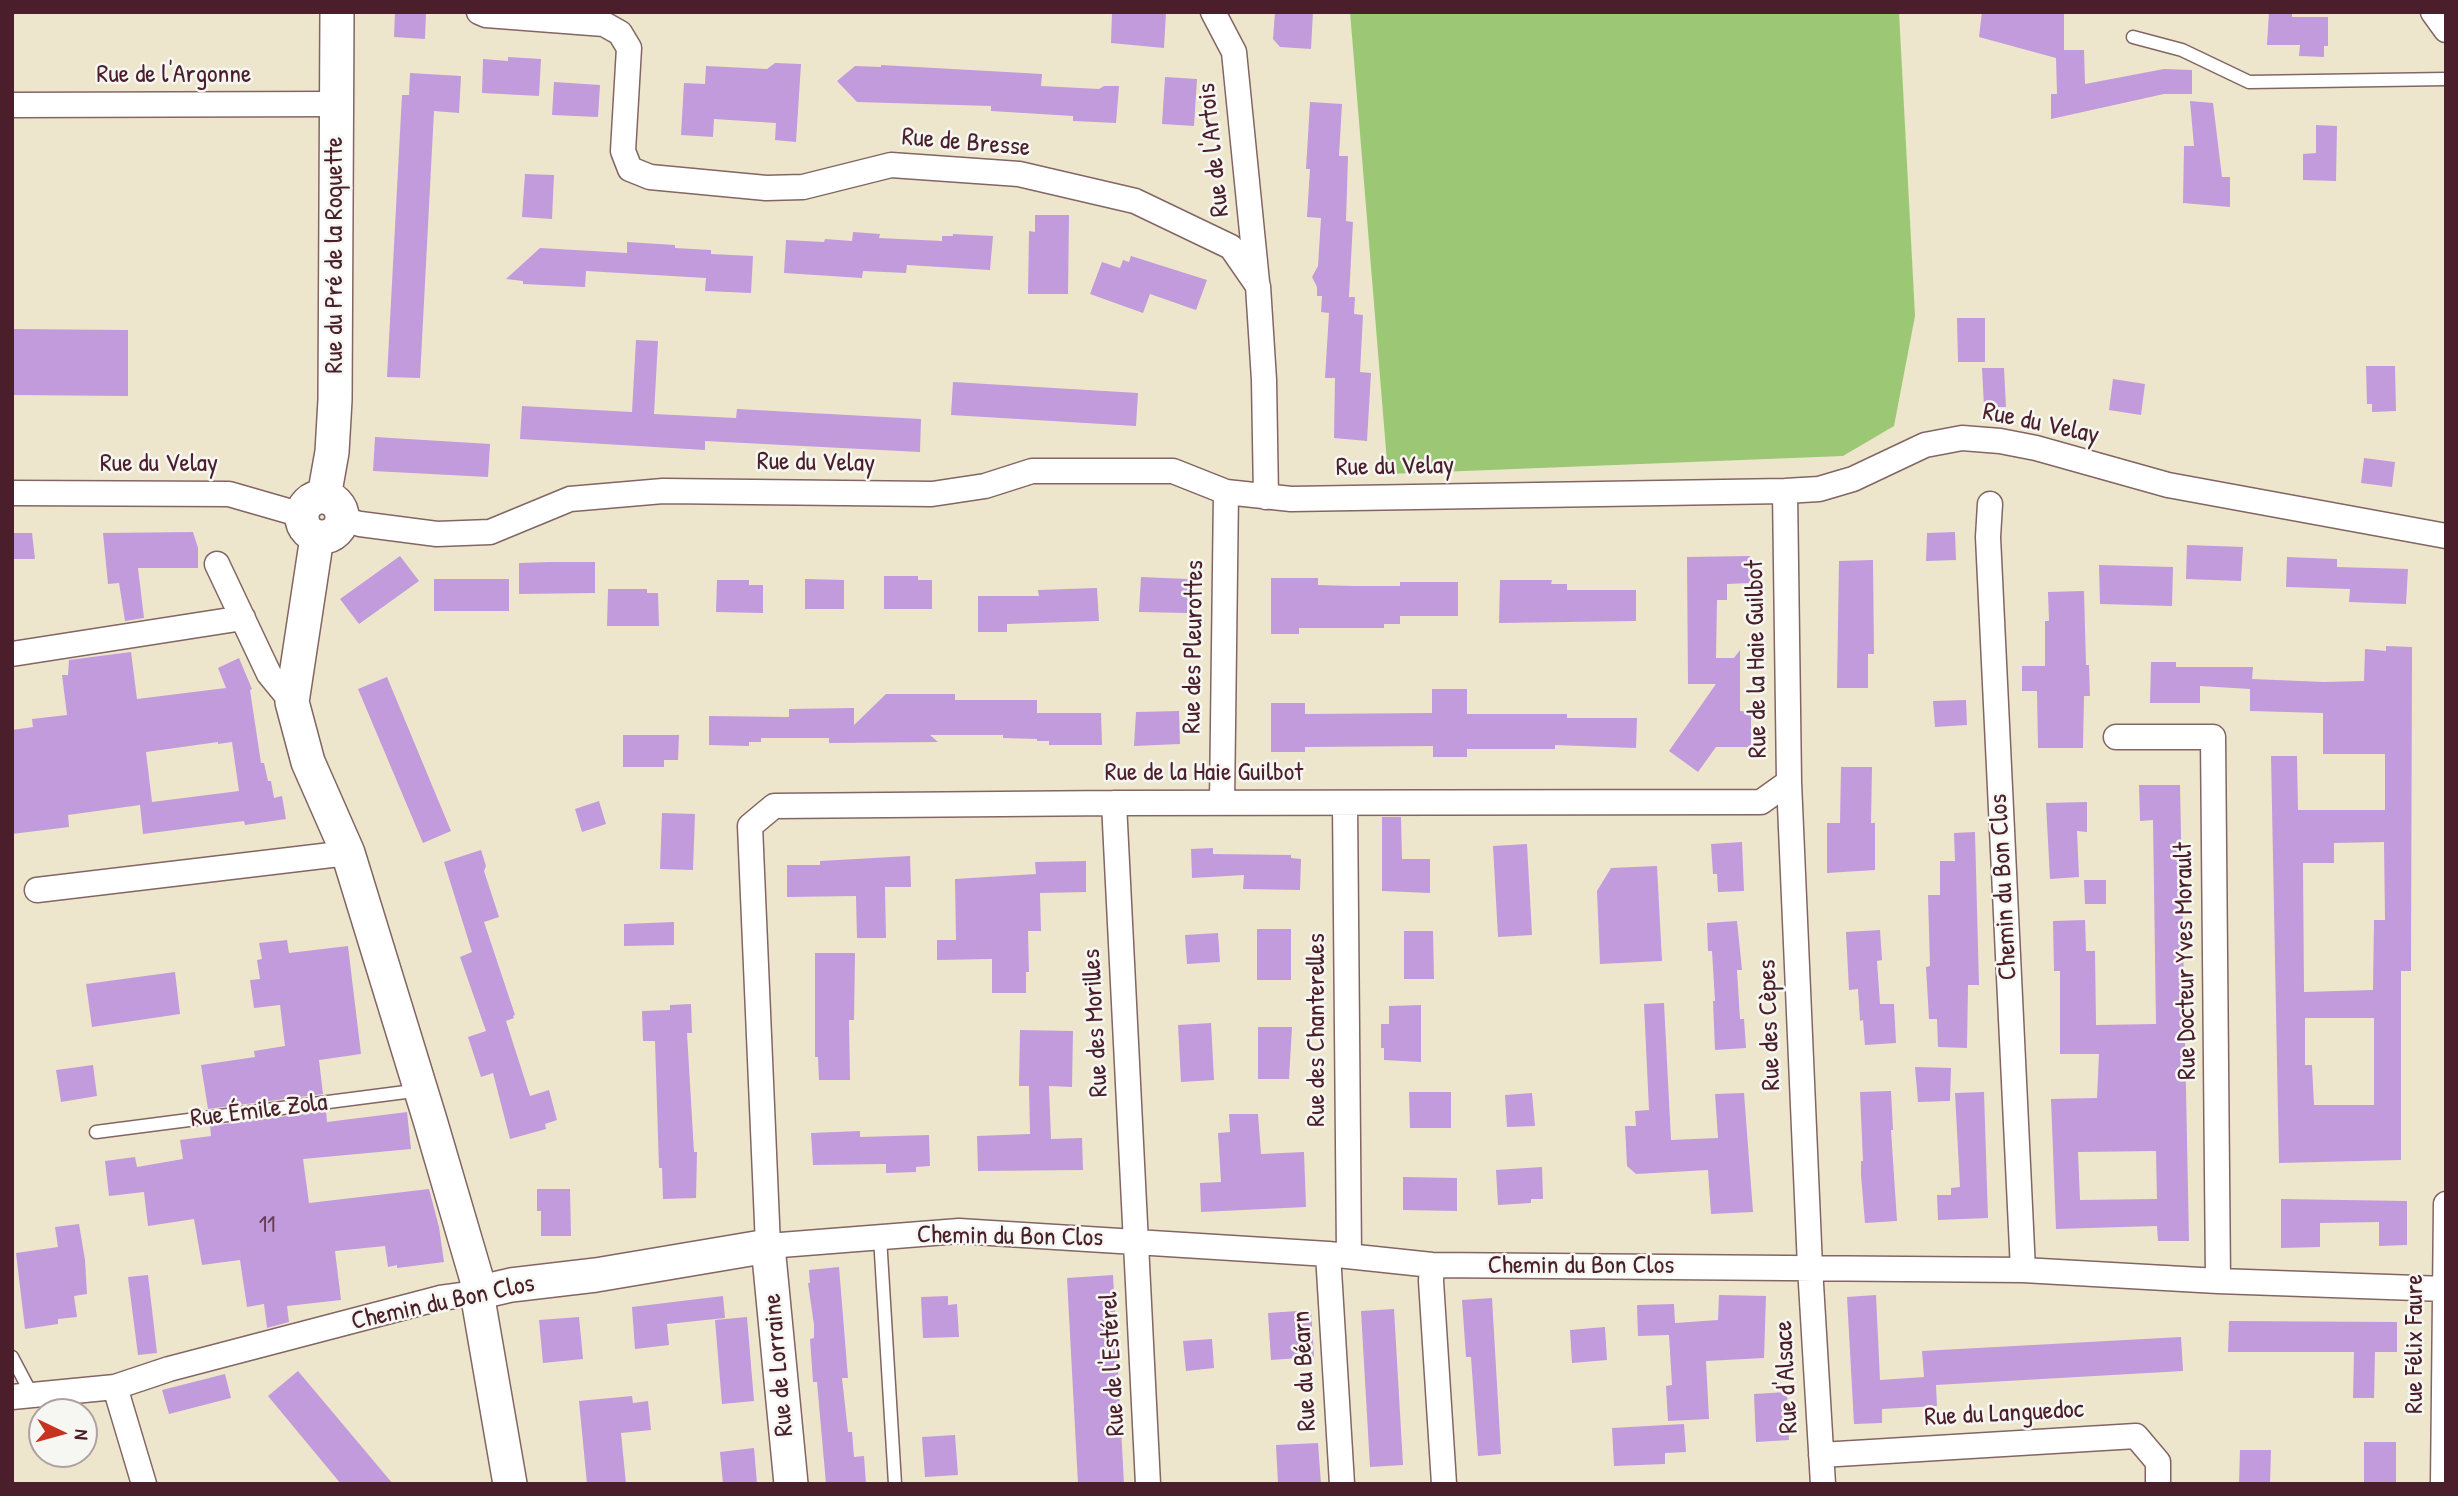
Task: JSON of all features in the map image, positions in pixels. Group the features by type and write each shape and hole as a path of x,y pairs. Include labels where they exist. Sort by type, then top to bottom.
{"street":[{"name":"Rue du Pré de la Roquette","path":"321,517 332,452 335,400 337,12"},
{"name":"Rue de Bresse","path":"479,12 486,15 604,24 621,33 629,48 623,151 630,169 650,177 766,188 803,187 891,165 1019,174 1135,201 1231,247 1258,286"},
{"name":"Rue de l'Artois","path":"1213,12 1234,52 1258,286"},
{"path":"2433,12 2446,30"},
{"name":"Rue de l'Argonne","path":"12,105 336,104"},
{"path":"1258,286 1264,380 1266,497"},
{"name":"Rue du Velay","path":"12,493 229,494 321,517 437,534 490,532 570,499 663,491 932,494 985,486 1032,471 1173,471 1226,492 1291,499 1819,489 1853,480 1925,445 1962,438 2000,441 2036,448 2168,485 2446,536"},
{"name":"Rue de la Haie Guilbot","path":"768,1246 750,826 774,806 1761,802 1789,782 1785,491"},
{"name":"Rue des Pleurottes","path":"1222,803 1226,492"},
{"name":"Chemin du Bon Clos","path":"1990,504 1988,551 2023,1270"},
{"path":"292,702 321,517"},
{"path":"217,564 269,674 292,702 309,762 348,853 477,1280 510,1484"},
{"path":"12,654 243,618"},
{"name":"Rue Docteur Yves Morault","path":"2116,737 2213,737 2218,1281"},
{"name":"Rue des Cèpes","path":"1789,782 1810,1266"},
{"name":"Rue des Morilles","path":"1114,803 1137,1241"},
{"name":"Rue des Chanterelles","path":"1338,1255 1345,803"},
{"path":"37,890 348,853"},
{"name":"Rue Félix Faure","path":"2443,1484 2446,1204"},
{"name":"Chemin du Bon Clos","path":"22,1396 115,1387 169,1369 440,1298 510,1285 596,1275 768,1246 960,1231 1338,1255 1432,1265 1810,1266 2023,1270 2218,1281 2445,1289"},
{"name":"Rue de l'Estérel","path":"1137,1241 1148,1484"},
{"name":"Rue de Lorraine","path":"768,1246 790,1484"},
{"name":"Rue du Béarn","path":"1338,1255 1342,1484"},
{"path":"1432,1265 1444,1484"},
{"name":"Rue d'Alsace","path":"1810,1266 1823,1484"},
{"path":"115,1387 144,1484"},
{"name":"Rue du Languedoc","path":"1821,1455 2136,1436 2158,1462 2158,1484"}],"lane":[{"path":"2133,37 2182,50 2249,82 2446,79"},
{"name":"Rue Émile Zola","path":"96,1132 421,1090"},
{"name":"Chemin du Bon Clos","path":"880,1237 895,1484"},
{"path":"12,1357 22,1396"}],"green space":[{"path":"1350,12 1899,12 1915,316 1894,426 1843,456 1388,474"}],"building":[{"path":"395,12 426,12 425,39 394,37"},
{"path":"1112,12 1166,12 1164,48 1111,43"},
{"path":"1275,12 1313,12 1311,49 1280,47 1273,39"},
{"path":"1982,12 2064,12 2064,50 2084,50 2085,84 2164,69 2192,70 2192,94 2164,94 2051,119 2051,94 2057,94 2056,58 1979,37"},
{"path":"2269,12 2292,12 2292,17 2328,17 2328,46 2324,46 2324,57 2299,56 2300,45 2267,45"},
{"path":"508,57 541,59 539,96 482,93 483,59 508,61"},
{"path":"775,63 801,64 796,142 775,140 776,123 714,119 713,137 681,135 684,83 705,84 706,66 767,69"},
{"path":"881,65 1042,74 1041,86 1099,89 1104,86 1119,86 1116,123 1073,121 1073,116 991,111 991,106 857,102 837,81 855,66"},
{"path":"410,73 461,76 459,113 434,111 420,378 387,377 402,95 409,95"},
{"path":"1165,77 1197,79 1194,126 1162,124"},
{"path":"554,82 600,85 598,117 552,115"},
{"path":"2190,101 2213,103 2222,177 2230,177 2230,207 2183,203 2184,146 2194,146"},
{"path":"1310,102 1342,104 1339,156 1348,156 1346,221 1353,222 1349,297 1355,297 1354,314 1363,315 1360,372 1371,373 1367,441 1334,438 1335,378 1325,378 1329,313 1321,312 1322,296 1317,296 1317,287 1312,277 1318,266 1321,218 1307,217 1310,169 1306,169"},
{"path":"2316,125 2337,126 2336,181 2303,180 2303,154 2316,153"},
{"path":"525,174 554,175 552,219 522,217"},
{"path":"1035,215 1069,215 1068,294 1028,294 1029,231 1035,232"},
{"path":"853,232 880,234 879,238 942,241 942,236 953,234 993,236 990,270 907,265 906,273 863,271 862,278 784,273 786,240 852,241"},
{"path":"627,242 711,250 711,254 753,256 751,293 705,291 706,278 586,271 585,287 523,284 523,281 506,279 540,248 627,253"},
{"path":"1131,256 1207,280 1196,310 1150,294 1143,313 1090,294 1102,262 1120,268 1123,260 1129,262"},
{"path":"1957,318 1985,318 1985,362 1958,362"},
{"path":"12,329 128,330 128,396 12,395"},
{"path":"636,340 658,341 654,414 736,418 737,409 921,419 920,452 705,441 705,450 520,439 522,406 632,412"},
{"path":"2366,366 2395,366 2396,411 2372,412 2372,404 2367,404"},
{"path":"1982,368 2004,368 2006,407 1984,407"},
{"path":"2113,379 2145,384 2141,415 2109,410"},
{"path":"953,382 1138,393 1136,426 951,415"},
{"path":"375,437 490,444 488,477 373,471"},
{"path":"2364,458 2395,462 2392,487 2361,483"},
{"path":"193,532 198,548 198,568 138,568 144,618 125,621 119,583 108,584 103,533"},
{"path":"1955,532 1956,560 1926,561 1927,533"},
{"path":"12,533 32,533 35,559 12,559"},
{"path":"2187,545 2243,547 2241,581 2186,579"},
{"path":"400,556 419,581 359,624 340,599"},
{"path":"1750,556 1750,583 1727,584 1727,600 1717,600 1716,658 1734,658 1740,650 1740,711 1751,712 1751,747 1716,747 1698,772 1669,751 1716,684 1688,684 1687,557"},
{"path":"2287,557 2337,559 2337,567 2408,569 2406,604 2349,602 2350,589 2286,587"},
{"path":"1873,560 1874,654 1868,654 1868,688 1837,688 1839,561"},
{"path":"595,562 595,593 519,594 519,563"},
{"path":"2099,565 2173,567 2172,606 2100,604"},
{"path":"884,576 918,576 918,580 932,580 932,609 884,609"},
{"path":"1141,577 1188,579 1187,613 1139,612"},
{"path":"1271,578 1318,578 1318,585 1353,586 1400,586 1400,582 1458,582 1458,616 1400,616 1400,624 1384,624 1384,628 1299,628 1299,634 1271,634"},
{"path":"434,579 509,579 509,611 434,611"},
{"path":"805,579 844,580 844,609 805,609"},
{"path":"717,580 749,580 749,585 763,585 763,613 716,612"},
{"path":"1500,580 1552,580 1551,584 1567,584 1567,590 1636,590 1636,621 1499,623"},
{"path":"1097,588 1099,621 1007,624 1007,632 978,632 978,596 1039,596 1038,590"},
{"path":"608,589 647,589 647,593 658,593 659,626 607,626"},
{"path":"2084,591 2086,665 2089,665 2090,696 2084,696 2083,748 2038,748 2037,691 2022,691 2022,666 2045,666 2045,621 2049,621 2048,592"},
{"path":"2386,646 2412,647 2411,971 2401,971 2401,1160 2279,1163 2271,756 2297,756 2298,810 2385,810 2385,754 2323,754 2323,713 2250,711 2250,689 2200,686 2200,703 2150,703 2151,662 2176,662 2176,667 2253,667 2252,679 2364,681 2365,649 2386,651","holes":["2384,842 2385,920 2374,920 2373,990 2304,992 2303,863 2334,863 2334,843","2305,1018 2374,1018 2374,1105 2314,1105 2312,1065 2305,1065"]},
{"path":"131,652 137,699 226,688 218,668 239,658 252,689 250,690 261,763 264,763 268,781 271,781 274,798 282,796 286,819 245,825 244,821 143,834 140,805 68,815 69,827 12,834 12,730 33,727 32,719 67,715 62,675 68,675 69,660","holes":["232,742 239,791 152,802 146,752"]},
{"path":"387,677 451,831 423,843 358,689"},
{"path":"1432,689 1467,689 1467,714 1567,714 1567,718 1637,718 1636,748 1555,745 1555,749 1467,749 1467,757 1433,757 1433,746 1305,747 1305,752 1271,752 1271,703 1305,703 1305,714 1432,713"},
{"path":"886,694 955,694 955,700 1037,700 1037,713 1101,713 1102,745 1049,745 1049,741 1003,738 1003,735 930,735 938,742 829,743 829,738 761,738 761,742 749,742 749,746 709,745 709,716 789,717 789,709 854,708 854,725"},
{"path":"1966,700 1967,725 1935,727 1933,701"},
{"path":"1179,711 1180,744 1134,746 1136,712"},
{"path":"623,735 679,735 678,760 664,760 664,767 623,767"},
{"path":"1841,767 1872,767 1871,823 1875,823 1875,870 1827,873 1827,823 1840,823"},
{"path":"2139,785 2180,785 2189,1241 2158,1241 2157,1226 2056,1229 2051,1099 2097,1098 2099,1054 2060,1054 2060,971 2054,971 2053,921 2085,920 2086,951 2095,951 2096,1025 2156,1024 2153,820 2140,821","holes":["2156,1151 2157,1199 2080,1200 2078,1152"]},
{"path":"599,801 606,824 582,832 575,809"},
{"path":"2087,802 2087,832 2077,831 2079,877 2050,879 2046,803"},
{"path":"662,813 695,814 693,870 660,869"},
{"path":"1382,817 1401,817 1402,859 1430,859 1430,893 1382,891"},
{"path":"1975,832 1979,985 1968,985 1967,1048 1938,1047 1937,1019 1929,1019 1926,967 1930,966 1928,895 1940,895 1940,861 1955,861 1954,833"},
{"path":"1742,842 1744,891 1718,892 1717,874 1713,874 1711,844"},
{"path":"1527,844 1532,935 1498,937 1493,846"},
{"path":"1213,848 1213,854 1291,855 1291,858 1301,859 1300,890 1243,889 1244,875 1192,878 1191,849"},
{"path":"481,850 486,866 484,871 499,917 484,922 515,1015 506,1021 530,1096 549,1090 557,1120 545,1124 546,1129 510,1139 493,1073 481,1077 468,1037 486,1031 460,957 472,952 444,862"},
{"path":"910,856 911,887 885,887 886,938 857,938 856,896 787,897 787,865 820,865 820,861"},
{"path":"1086,861 1086,892 1040,893 1041,931 1028,931 1029,972 1026,972 1026,993 992,993 992,959 937,960 937,940 956,940 955,879 1036,874 1035,862"},
{"path":"1657,866 1662,961 1600,964 1597,891 1611,868"},
{"path":"2084,880 2106,880 2106,904 2085,904"},
{"path":"1737,921 1742,970 1737,970 1740,1019 1744,1019 1746,1048 1715,1050 1712,951 1708,951 1707,923"},
{"path":"674,922 674,945 624,946 624,924"},
{"path":"1257,929 1291,929 1291,980 1257,980"},
{"path":"1880,930 1882,960 1877,961 1880,1004 1894,1004 1896,1043 1865,1045 1858,989 1849,990 1846,932"},
{"path":"1404,931 1433,931 1434,979 1404,979"},
{"path":"1218,933 1220,962 1187,964 1185,935"},
{"path":"287,940 289,953 348,946 361,1054 319,1060 323,1094 208,1109 201,1065 255,1057 254,1051 285,1046 280,1005 254,1008 250,980 260,979 257,960 262,959 259,943"},
{"path":"815,953 855,953 854,1020 849,1020 850,1080 819,1080 818,1057 815,1057"},
{"path":"175,972 180,1014 92,1027 86,984"},
{"path":"1664,1003 1671,1140 1718,1138 1715,1094 1744,1093 1753,1212 1711,1214 1708,1170 1636,1174 1627,1166 1625,1126 1636,1126 1635,1111 1649,1110 1644,1004"},
{"path":"691,1004 692,1033 687,1033 694,1152 697,1152 696,1198 663,1199 662,1168 659,1168 655,1041 643,1041 642,1011 670,1010 670,1005"},
{"path":"1421,1005 1421,1062 1384,1060 1381,1024 1389,1024 1389,1006"},
{"path":"1211,1023 1214,1080 1181,1082 1178,1025"},
{"path":"1258,1027 1292,1027 1289,1079 1258,1079"},
{"path":"1020,1030 1073,1031 1072,1087 1049,1086 1051,1139 1082,1138 1083,1170 978,1171 977,1136 1030,1134 1029,1086 1019,1086"},
{"path":"93,1065 97,1096 61,1102 56,1070"},
{"path":"1915,1067 1951,1068 1950,1101 1918,1102"},
{"path":"1891,1091 1897,1221 1865,1223 1861,1175 1863,1161 1860,1092"},
{"path":"1409,1092 1451,1092 1451,1128 1410,1128"},
{"path":"1984,1092 1988,1218 1938,1220 1937,1195 1951,1195 1951,1188 1960,1187 1955,1093"},
{"path":"1532,1093 1535,1126 1507,1127 1505,1095"},
{"path":"326,1111 327,1122 407,1112 411,1149 303,1159 309,1203 429,1189 439,1227 444,1262 397,1268 397,1265 388,1267 385,1246 335,1251 341,1300 287,1306 289,1322 267,1328 264,1304 247,1307 240,1260 202,1265 194,1219 148,1226 144,1192 109,1196 105,1161 135,1157 137,1167 183,1159 180,1140 211,1136 210,1126"},
{"path":"1229,1114 1258,1114 1261,1154 1304,1152 1306,1207 1201,1212 1200,1183 1221,1182 1218,1133 1230,1132"},
{"path":"860,1131 860,1137 929,1135 930,1166 916,1167 916,1172 886,1173 886,1164 813,1165 811,1133"},
{"path":"1542,1167 1543,1199 1531,1199 1531,1203 1498,1205 1496,1170"},
{"path":"1403,1177 1457,1178 1457,1211 1403,1210"},
{"path":"537,1189 570,1189 571,1236 541,1236 541,1211 537,1211"},
{"path":"2281,1199 2407,1201 2407,1245 2379,1246 2379,1222 2320,1223 2320,1247 2281,1248"},
{"path":"79,1224 87,1294 74,1296 77,1317 58,1319 58,1324 25,1329 16,1253 58,1247 55,1227"},
{"path":"839,1267 848,1378 842,1378 848,1432 852,1432 854,1457 864,1456 866,1484 826,1484 817,1382 813,1382 810,1339 814,1338 814,1325 808,1283 809,1270"},
{"path":"148,1275 157,1353 138,1355 128,1277"},
{"path":"1113,1275 1124,1484 1078,1484 1067,1278"},
{"path":"1719,1295 1766,1296 1764,1358 1706,1361 1709,1419 1668,1421 1666,1386 1672,1385 1669,1335 1638,1336 1637,1305 1674,1304 1675,1323 1718,1320"},
{"path":"1876,1295 1880,1380 1924,1377 1922,1351 2181,1337 2183,1371 1936,1385 1937,1406 1882,1409 1882,1423 1854,1424 1847,1297"},
{"path":"723,1296 725,1318 667,1324 669,1345 635,1349 632,1307"},
{"path":"948,1296 948,1305 957,1304 959,1337 923,1338 921,1297"},
{"path":"1492,1298 1501,1454 1478,1456 1471,1357 1466,1357 1462,1300"},
{"path":"1394,1309 1403,1465 1370,1467 1361,1311"},
{"path":"1311,1310 1314,1357 1271,1360 1268,1313"},
{"path":"579,1317 583,1359 543,1363 539,1320"},
{"path":"747,1317 754,1401 722,1404 715,1320"},
{"path":"2229,1321 2397,1322 2397,1352 2375,1352 2374,1398 2353,1398 2354,1352 2228,1352"},
{"path":"1605,1327 1607,1360 1572,1363 1570,1330"},
{"path":"1212,1339 1214,1368 1186,1371 1183,1341"},
{"path":"298,1371 393,1484 341,1484 268,1396"},
{"path":"225,1374 231,1398 169,1414 162,1390"},
{"path":"1787,1392 1789,1440 1756,1442 1754,1394"},
{"path":"632,1396 633,1403 648,1401 651,1430 621,1433 626,1484 587,1484 579,1401"},
{"path":"1684,1424 1686,1452 1665,1453 1665,1464 1614,1466 1612,1428"},
{"path":"955,1435 958,1475 925,1477 922,1437"},
{"path":"2364,1442 2396,1442 2396,1484 2364,1484"},
{"path":"1318,1443 1321,1484 1278,1484 1276,1445"},
{"path":"754,1448 757,1484 723,1484 720,1452"},
{"path":"2240,1450 2271,1450 2270,1484 2239,1484"}]}
